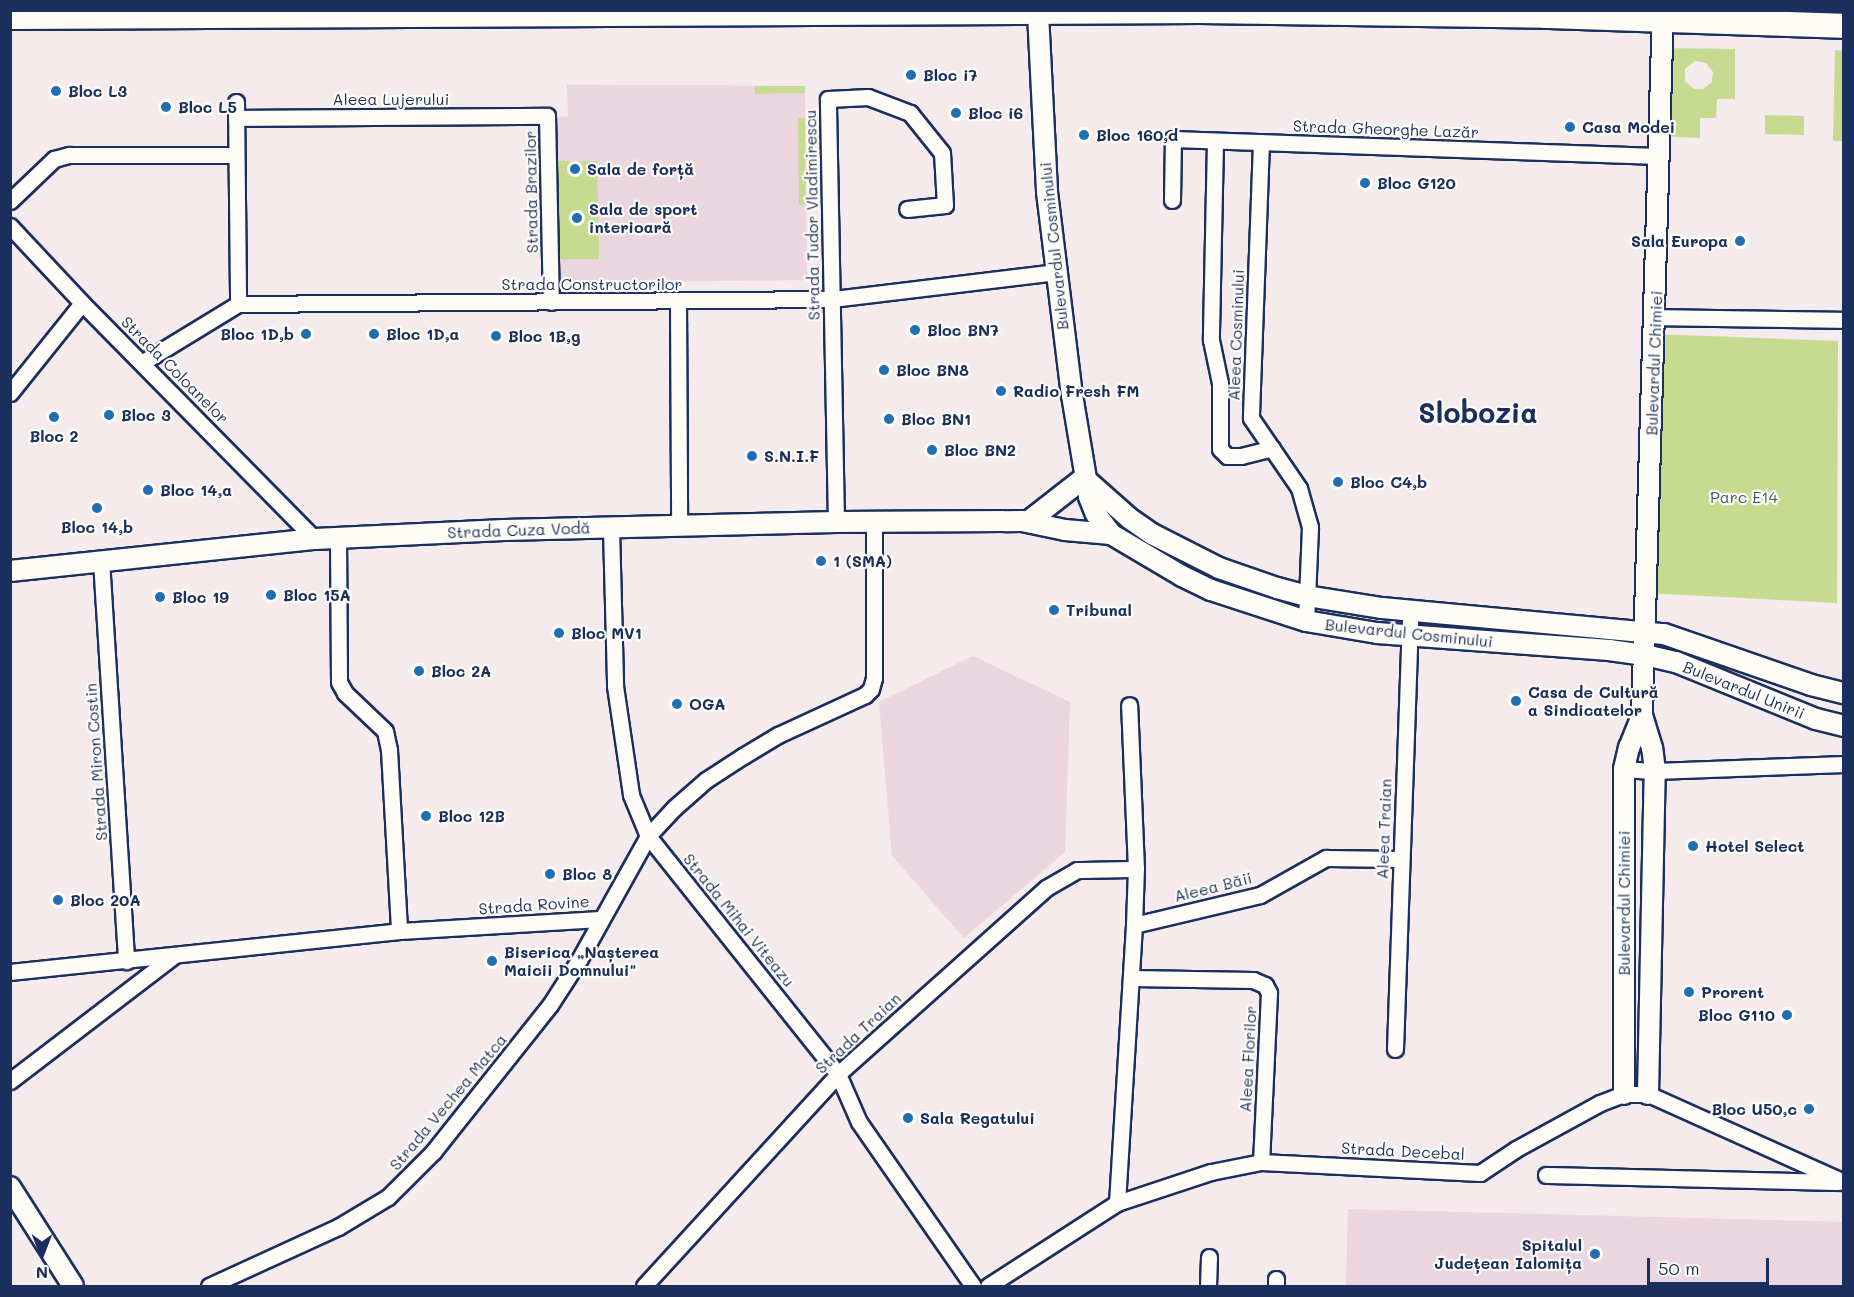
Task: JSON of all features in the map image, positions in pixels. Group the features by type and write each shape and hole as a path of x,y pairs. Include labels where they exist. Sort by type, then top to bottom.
{"main road":[{"path":"10,17 172,13 1200,11 1663,15 1844,26"}],"street":[{"name":"Bulevardul Cosminului","path":"1038,12 1047,192 1055,272 1084,478 1092,506 1111,534 1192,581 1252,605 1306,621 1408,636 1609,650 1645,655"},
{"name":"Bulevardul Chimiei","path":"1624,1094 1624,769 1629,748 1642,716 1663,15"},
{"name":"Strada Tudor Vladimirescu","path":"836,522 828,99 868,97 910,113 942,153 945,205 907,209"},
{"path":"143,362 238,304 236,102"},
{"name":"Aleea Lujerului","path":"236,118 547,116"},
{"name":"Strada Brazilor","path":"547,116 551,302"},
{"name":"Strada Gheorghe Lazăr","path":"1172,200 1173,140 1658,156"},
{"path":"1215,141 1211,340 1220,383 1220,449 1227,456 1241,456 1272,448"},
{"name":"Aleea Cosminului","path":"1261,142 1251,418 1299,488 1310,527 1306,621"},
{"path":"10,201 47,164 54,159 69,155 236,155"},
{"name":"Strada Coloanelor","path":"10,226 82,303 143,362 315,539"},
{"name":"Strada Constructorilor","path":"238,304 833,299 1055,272"},
{"path":"678,302 679,526"},
{"path":"10,393 82,303"},
{"path":"1655,316 1844,320"},
{"name":"Bulevardul Cosminului","path":"1084,478 1129,518 1193,556 1248,578 1307,596 1410,610 1646,632"},
{"path":"1029,521 1084,478"},
{"name":"Strada Cuza Vodă","path":"10,572 101,560 338,537 836,522 1029,521 1065,530 1111,534"},
{"name":"Strada Rovine","path":"10,972 399,931 602,919 648,836 706,780 778,735 865,695 871,689 874,678 873,522"},
{"name":"Strada Mihai Viteazu","path":"611,528 615,686 631,795 648,836 838,1074 859,1122 973,1287"},
{"path":"338,537 339,682 345,693 385,731 389,750 399,931"},
{"name":"Strada Miron Costin","path":"101,560 126,961"},
{"name":"Aleea Traian","path":"1395,1049 1410,610"},
{"name":"Bulevardul Unirii","path":"1646,632 1678,637 1811,685 1844,693"},
{"name":"Bulevardul Unirii","path":"1645,655 1676,662 1816,719 1844,726"},
{"path":"1117,1203 1132,978 1136,869 1129,705"},
{"name":"Bulevardul Chimiei","path":"1642,716 1652,748 1655,771 1648,1094"},
{"path":"1624,769 1655,771 1844,764"},
{"name":"Aleea Băii","path":"1134,926 1260,895 1326,858 1400,859"},
{"name":"Strada Traian","path":"644,1287 838,1074 1061,877 1077,870 1094,868 1136,869"},
{"name":"Strada Vechea Matca","path":"209,1287 365,1213 412,1175 523,1041 579,960 602,919"},
{"path":"10,1081 174,955"},
{"name":"Aleea Florilor","path":"1132,978 1253,980 1265,985 1269,993 1261,1162"},
{"name":"Strada Decebal","path":"988,1287 1117,1203 1211,1172 1261,1162 1480,1173 1527,1143 1600,1103 1624,1094 1648,1094 1844,1182"},
{"name":"Strada Decebal","path":"1546,1175 1844,1182"},
{"path":"10,1187 73,1287"},
{"path":"1208,1287 1209,1257"}],"shaded area":[{"path":"567,85 805,86 807,280 557,283 554,117 568,116"},
{"path":"973,656 1070,702 1065,852 964,938 892,856 879,702"},
{"name":"Spitalul Județean Ialomița","path":"1348,1209 1843,1222 1843,1286 1346,1286"}],"green space":[{"path":"1662,48 1735,49 1735,99 1717,99 1716,118 1700,118 1700,138 1659,136","holes":["1695,61 1706,63 1713,72 1712,82 1703,89 1694,89 1685,81 1685,69"]},
{"path":"1835,50 1843,51 1843,141 1833,141"},
{"path":"755,86 805,86 805,93 755,94"},
{"path":"1765,115 1804,116 1804,135 1765,134"},
{"path":"798,118 805,118 806,204 799,205"},
{"name":"Sala de sport interioară","path":"555,161 597,161 599,259 557,259"},
{"name":"Parc E14","path":"1654,334 1838,341 1837,603 1647,593"}],"place":[{"name":"Bloc i7","path":"911,75"},
{"name":"Bloc L3","path":"56,91"},
{"name":"Bloc L5","path":"166,107"},
{"name":"Bloc i6","path":"956,113"},
{"name":"Casa Modei","path":"1570,127"},
{"name":"Bloc 160,d","path":"1084,135"},
{"name":"Sala de forță","path":"575,169"},
{"name":"Bloc G120","path":"1365,183"},
{"name":"Sala de sport interioară","path":"577,218"},
{"name":"Sala Europa","path":"1740,241"},
{"name":"Bloc BN7","path":"915,330"},
{"name":"Bloc 1D,b","path":"306,334"},
{"name":"Bloc 1D,a","path":"374,334"},
{"name":"Bloc 1B,g","path":"496,336"},
{"name":"Bloc BN8","path":"884,370"},
{"name":"Radio Fresh FM","path":"1001,391"},
{"name":"Bloc 3","path":"109,415"},
{"name":"Bloc 2","path":"54,417"},
{"name":"Bloc BN1","path":"889,419"},
{"name":"Bloc BN2","path":"932,450"},
{"name":"S.N.I.F","path":"752,456"},
{"name":"Bloc C4,b","path":"1338,482"},
{"name":"Bloc 14,a","path":"148,490"},
{"name":"Bloc 14,b","path":"97,508"},
{"name":"1 (SMA)","path":"821,561"},
{"name":"Bloc 15A","path":"271,595"},
{"name":"Bloc 19","path":"160,597"},
{"name":"Tribunal","path":"1054,610"},
{"name":"Bloc MV1","path":"559,633"},
{"name":"Bloc 2A","path":"419,671"},
{"name":"Casa de Cultură a Sindicatelor","path":"1516,701"},
{"name":"OGA","path":"677,704"},
{"name":"Bloc 12B","path":"426,816"},
{"name":"Hotel Select","path":"1693,846"},
{"name":"Bloc 8","path":"550,874"},
{"name":"Bloc 20A","path":"58,900"},
{"name":"Biserica „Nașterea Maicii Domnului\"","path":"492,961"},
{"name":"Prorent","path":"1689,992"},
{"name":"Bloc G110","path":"1787,1015"},
{"name":"Bloc U50,c","path":"1809,1109"},
{"name":"Sala Regatului","path":"908,1118"},
{"name":"Spitalul Județean Ialomița","path":"1595,1254"}],"district":[{"name":"Slobozia","path":"1478,412"}]}
